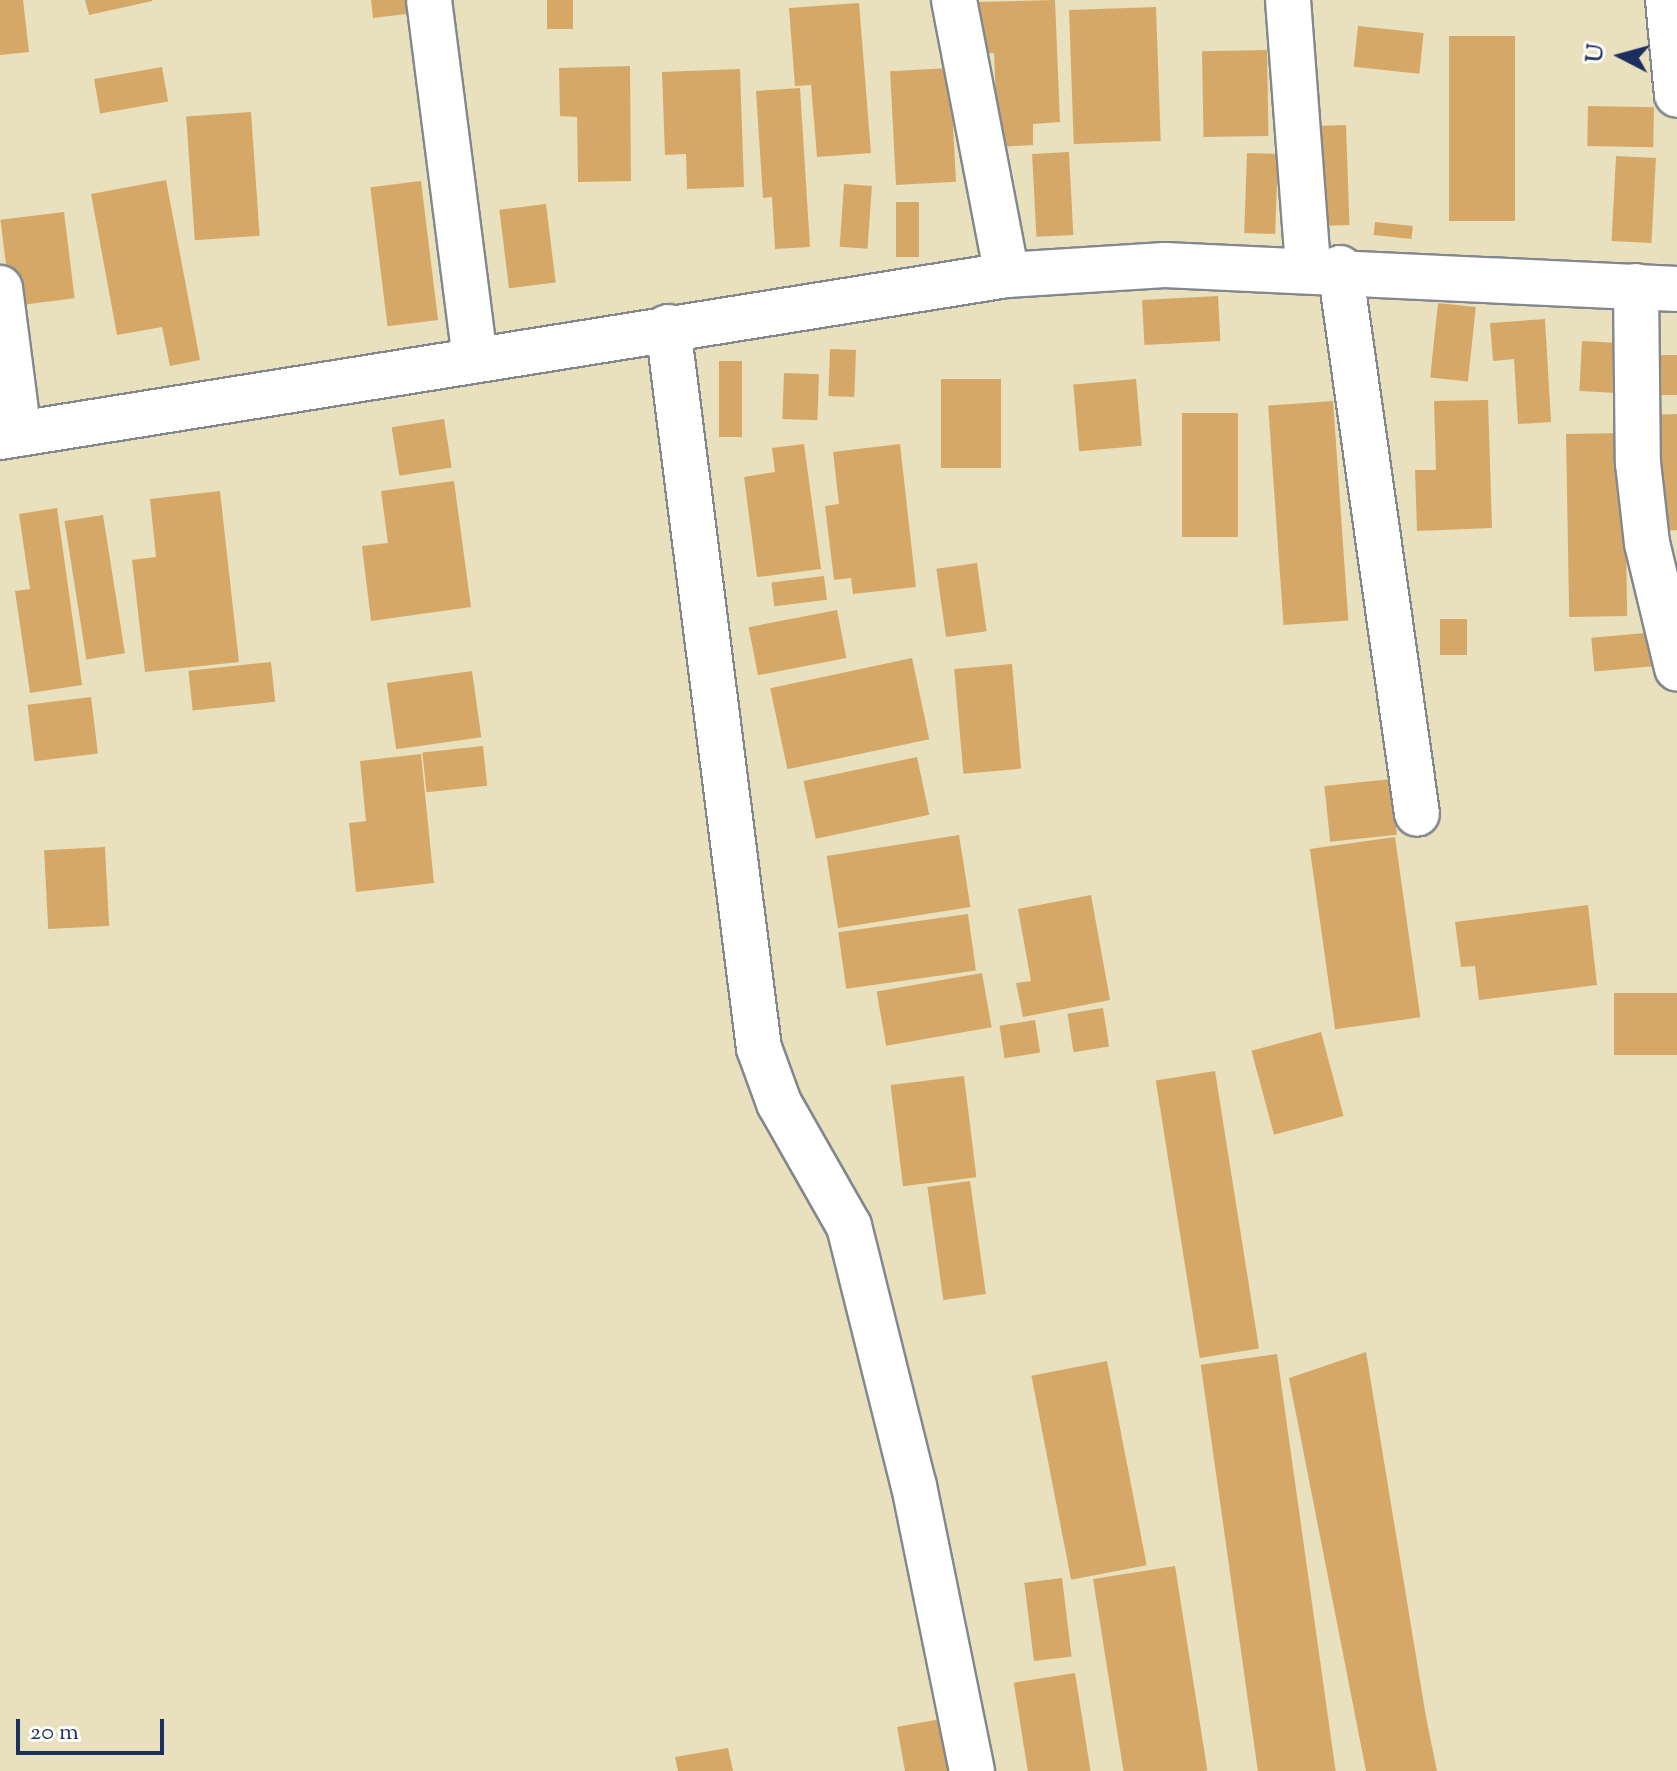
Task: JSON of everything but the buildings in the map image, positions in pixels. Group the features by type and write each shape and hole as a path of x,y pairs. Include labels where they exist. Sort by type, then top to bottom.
{"street":[{"path":"429,0 475,360"},
{"path":"954,0 1007,275"},
{"path":"1288,0 1324,269 1417,814"},
{"path":"1668,0 1677,95"},
{"path":"0,288 10,436 668,327 1007,275 1165,265 1324,269 1656,288 1643,503 1677,668"},
{"path":"668,327 759,1048 779,1103 849,1226 914,1486 972,1771"}]}
